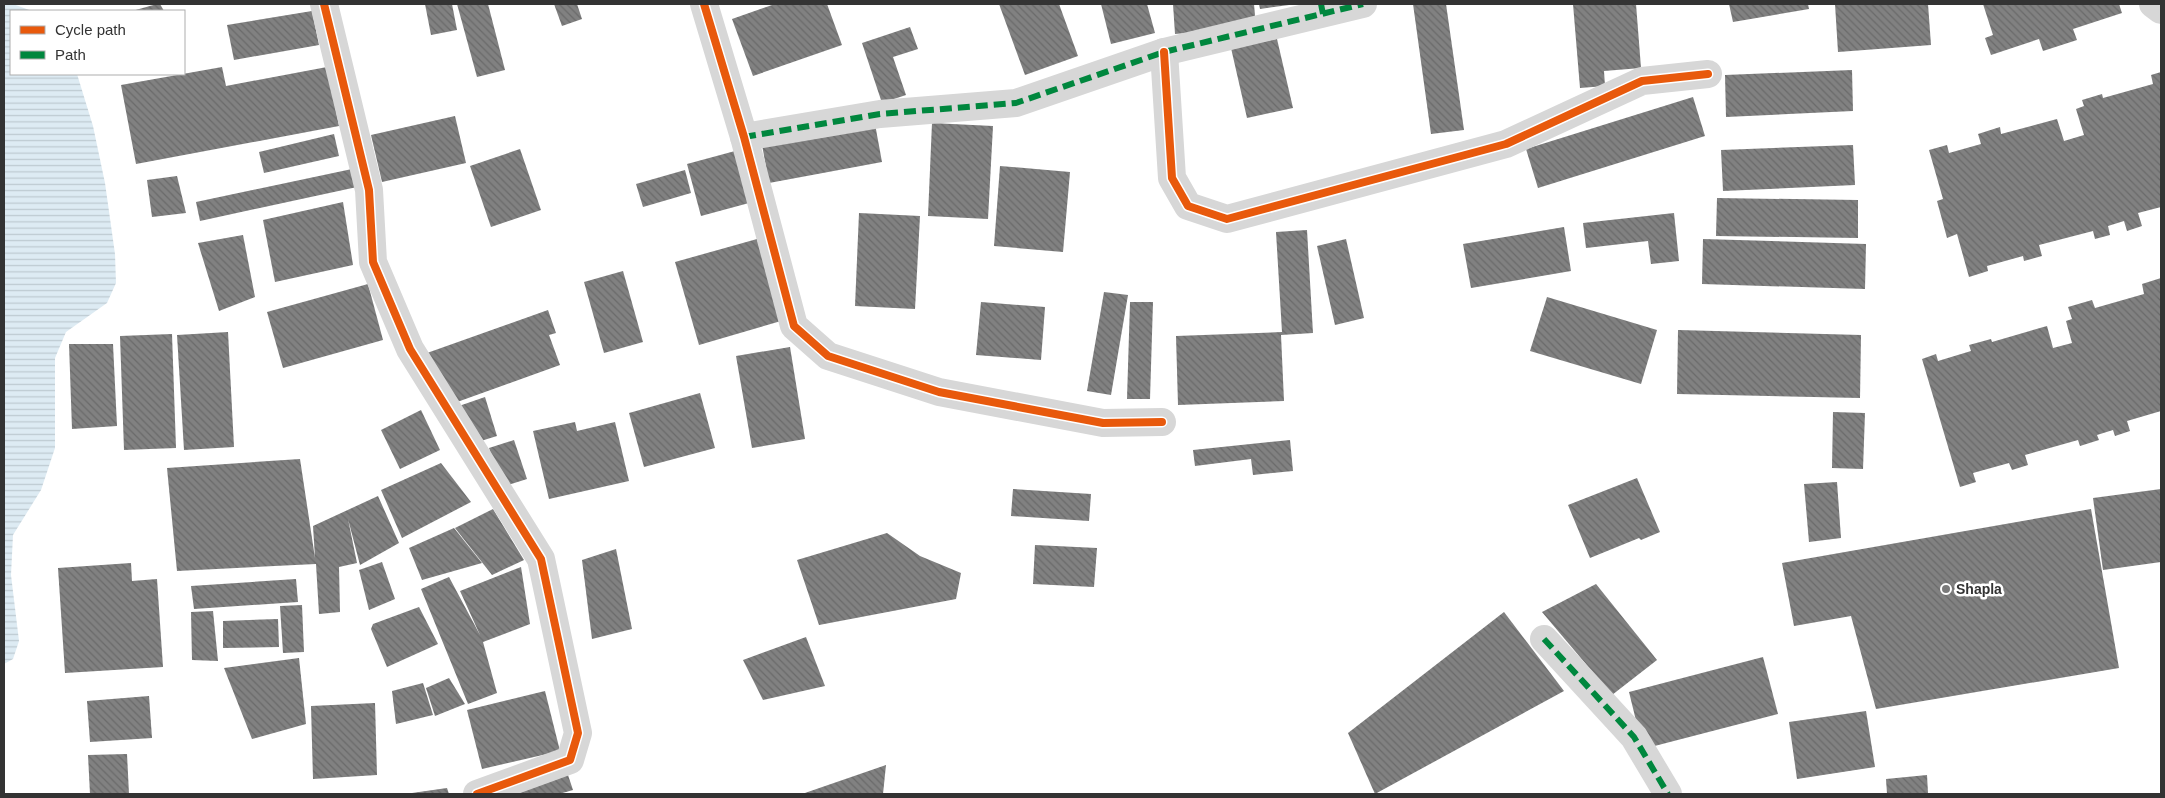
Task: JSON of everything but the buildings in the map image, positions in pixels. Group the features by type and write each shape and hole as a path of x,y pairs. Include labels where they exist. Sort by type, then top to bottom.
{"street":[{"path":"324,4 368,190 373,262 410,349 541,559 578,733 570,760 477,794"},
{"path":"704,4 744,137 794,326 828,356 939,392 1103,423 1162,422"},
{"path":"744,137 880,114 1016,103 1164,52 1322,9 1363,4"},
{"path":"2153,4 2161,10"},
{"path":"1164,52 1172,178 1188,206 1227,219 1506,144 1642,82 1708,74"},
{"path":"1544,639 1634,737 1668,794"}],"shaded area":[{"path":"4,4 13,4 29,10 10,10 10,75 77,75 93,126 105,183 115,254 116,283 107,303 66,332 55,358 55,448 41,490 13,535 11,575 19,641 13,659 4,664"}],"marked path":[{"path":"1321,4 1323,14"},
{"path":"744,137 880,114 1016,103 1164,52 1363,4"},
{"path":"1544,639 1634,737 1668,794"}],"cycle path":[{"path":"324,4 369,190 373,262 410,349 541,559 578,733 570,760 477,794"},
{"path":"704,4 744,137 794,326 828,356 939,392 1103,423 1162,422"},
{"path":"1164,52 1172,178 1188,206 1227,219 1506,144 1642,81 1708,74"}],"place":[{"name":"Shapla","path":"1946,589"}]}
